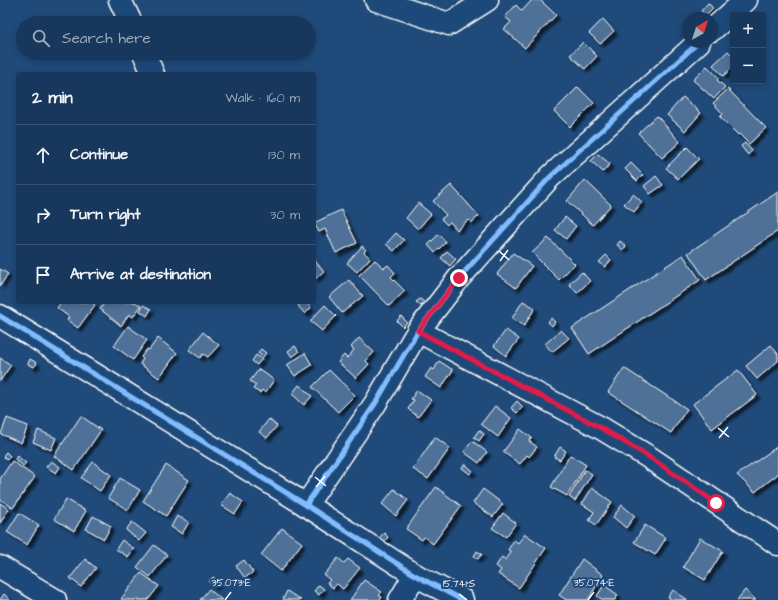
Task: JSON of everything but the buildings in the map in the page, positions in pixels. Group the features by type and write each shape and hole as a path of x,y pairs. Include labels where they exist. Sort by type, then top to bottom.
{"street":[{"path":"120,0 128,16"},
{"path":"376,0 449,24 487,0"},
{"path":"718,25 746,0"},
{"path":"306,505 375,404 418,331 459,278 550,177 585,143 691,48"},
{"path":"147,60 153,72"},
{"path":"0,316 306,505 416,575 462,600"},
{"path":"418,331 601,428 648,456 778,544"},
{"path":"0,567 55,600"},
{"path":"400,600 416,575"}],"cycle path":[{"path":"306,505 375,404 418,331 459,278 550,177 692,48"},
{"path":"0,316 306,505 415,575 462,600"}],"route":[{"path":"459,278 418,331 601,428 648,456 716,503"}]}
